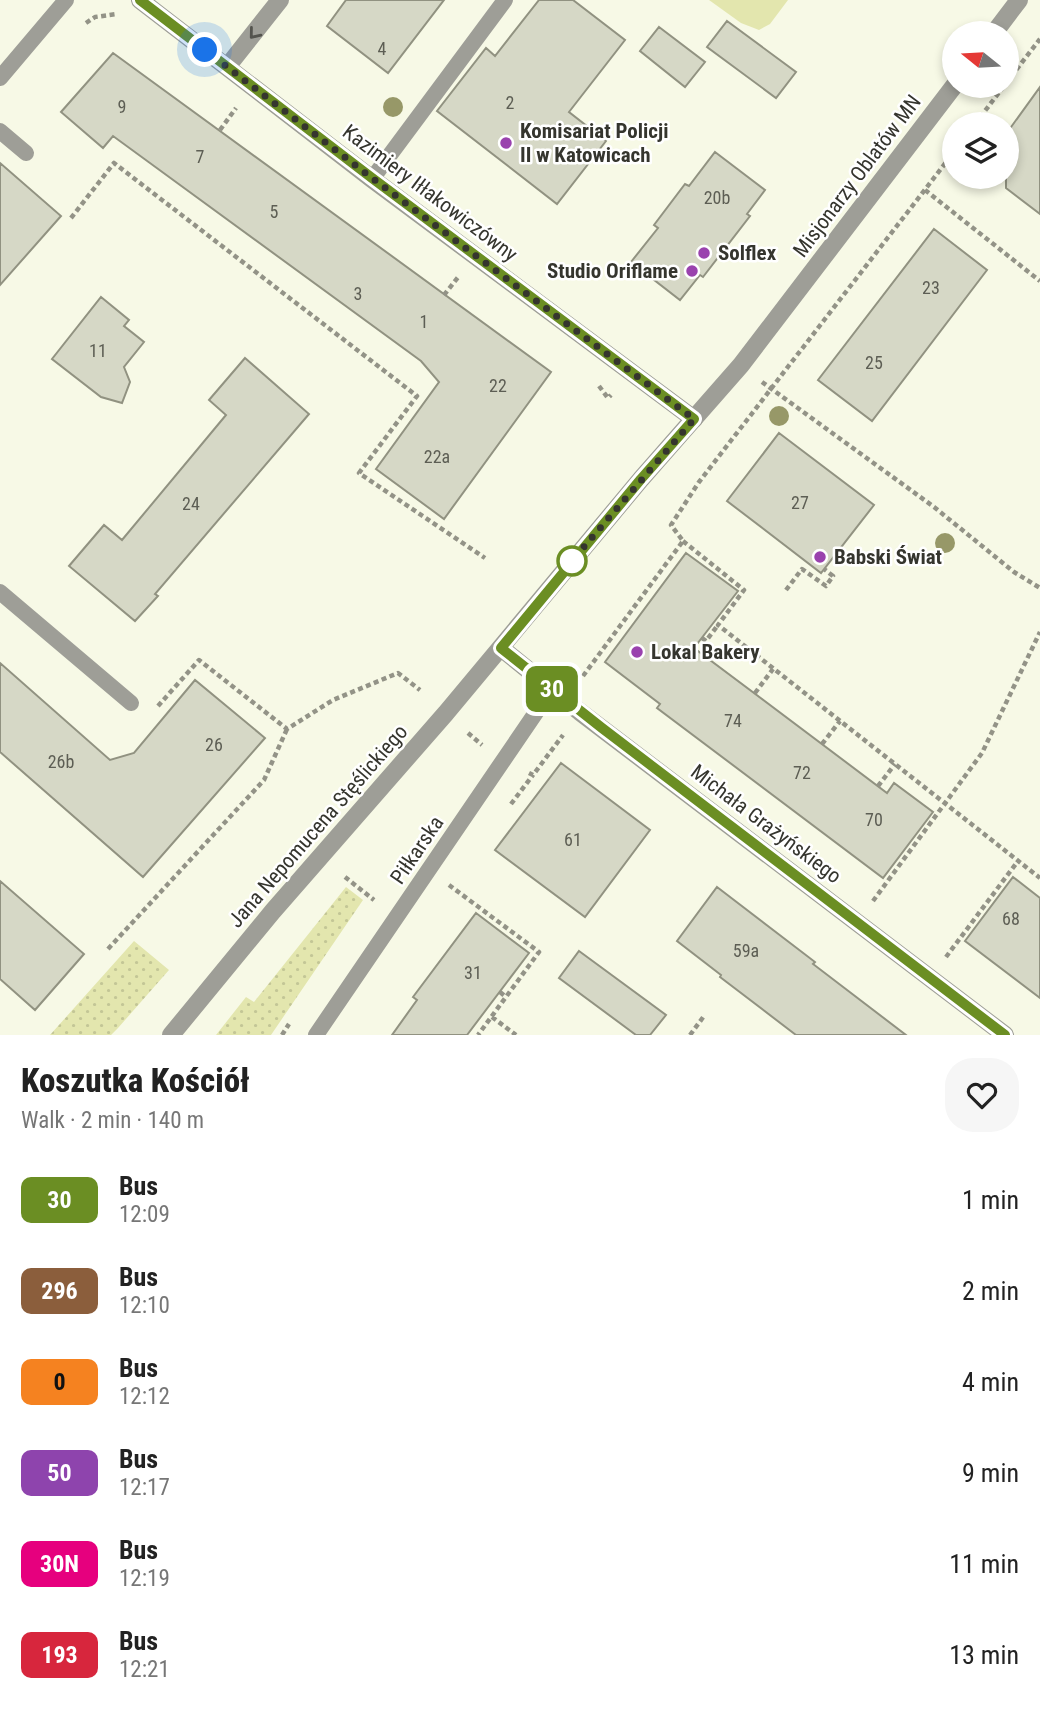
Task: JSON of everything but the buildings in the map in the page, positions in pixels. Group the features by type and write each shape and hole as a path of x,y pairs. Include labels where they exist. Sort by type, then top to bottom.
{"street":[{"name":"Kazimiery Iłłakowiczówny","path":"140,0 694,419"},
{"path":"227,67 280,0"},
{"path":"1003,21 1019,0"},
{"name":"Misjonarzy Oblatów MN","path":"501,648 632,489 741,365 945,98"},
{"name":"Michała Grażyńskiego","path":"501,648 1005,1035"},
{"name":"Jana Nepomucena Stęślickiego","path":"171,1035 273,911 501,648"}],"lane":[{"path":"0,78 66,0"},
{"path":"372,178 505,0"},
{"path":"0,131 26,153"},
{"path":"0,592 131,703"},
{"name":"Piłkarska","path":"316,1035 552,689"}],"path":[{"path":"82,26 95,17 113,13 126,17"},
{"path":"1019,66 1040,39"},
{"path":"220,130 241,102"},
{"path":"71,218 114,163 417,396 359,473 485,558"},
{"path":"702,638 706,641 744,590 682,541 671,525 699,482 770,387 942,168"},
{"path":"925,190 1040,281"},
{"path":"444,295 459,276 450,268"},
{"path":"759,379 934,508 1014,572 1040,588"},
{"path":"597,382 608,398 611,395"},
{"path":"590,682 582,676 682,541"},
{"path":"786,590 803,569 826,586 833,576 824,569"},
{"path":"718,625 1040,878"},
{"path":"870,905 982,753 1040,632"},
{"path":"131,703 148,716 199,660 286,729"},
{"path":"755,693 774,669"},
{"path":"108,949 264,780 286,729 332,700 398,673 420,690"},
{"path":"822,744 840,721"},
{"path":"878,786 895,764"},
{"path":"943,960 1018,861"},
{"path":"429,870 539,952 478,1035"},
{"path":"345,877 374,900"},
{"path":"499,992 506,997"},
{"path":"690,1035 704,1016"},
{"path":"492,1017 516,1035"}],"green space":[{"path":"709,0 788,0 770,24 759,30 741,23"},
{"path":"346,887 363,900 271,1035 216,1035 246,997 254,1002"},
{"path":"134,941 169,970 118,1028 111,1035 50,1035"}],"bus line":[{"name":"30","path":"140,0 694,419 501,648 1005,1035"}],"place":[{"name":"Komisariat Policji II w Katowicach","path":"506,143"},
{"name":"Solflex","path":"704,253"},
{"name":"Studio Oriflame","path":"692,271"},
{"name":"Babski Świat","path":"820,557"},
{"name":"Lokal Bakery","path":"637,652"}],"route":[{"path":"205,50 694,419 570,563 572,561"}]}
